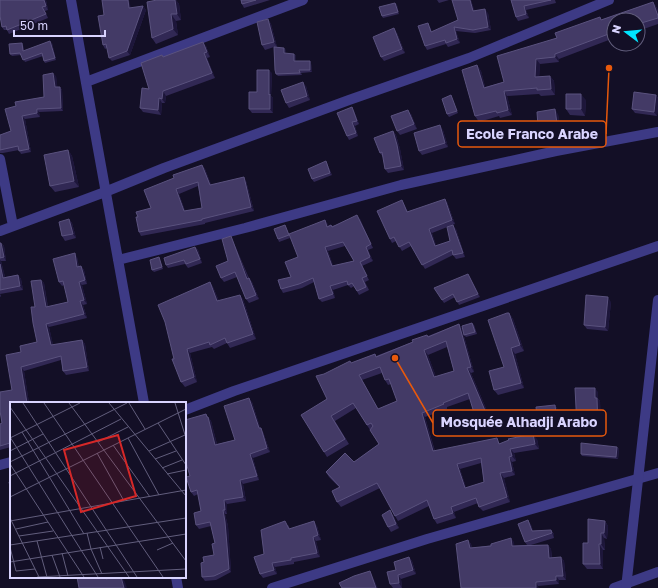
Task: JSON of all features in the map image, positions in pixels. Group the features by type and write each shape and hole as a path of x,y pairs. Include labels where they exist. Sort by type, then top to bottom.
{"street":[{"path":"71,0 144,402"},
{"path":"86,82 303,0"},
{"path":"0,231 105,192 171,165 469,58 609,0"},
{"path":"118,260 401,186 556,151 658,132"},
{"path":"0,159 13,226"},
{"path":"186,410 234,391 658,246"},
{"path":"626,586 658,300"},
{"path":"0,465 10,462"},
{"path":"272,588 427,539 658,473"},
{"path":"614,588 626,586 658,572"},
{"path":"176,578 178,588"}],"building":[{"path":"0,0 44,0 46,6 42,7 46,14 7,30 6,26 2,27"},
{"path":"102,0 128,0 129,8 143,6 127,51 109,58 106,44 103,45 98,16 104,15"},
{"path":"157,0 175,0 177,14 171,14 173,29 152,38 147,2"},
{"path":"241,0 256,0 242,4"},
{"path":"452,0 470,0 473,11 485,9 488,27 473,30 454,27 457,39 446,43 445,40 425,46 418,26 428,23 431,32 458,20"},
{"path":"511,0 551,0 524,6 526,14 516,17"},
{"path":"653,2 658,18 646,22 646,12 624,12"},
{"path":"395,3 398,12 382,16 379,7"},
{"path":"600,17 601,20 606,18 606,35 555,54 555,57 536,59 535,77 550,76 551,89 537,90 537,88 504,91 508,110 475,116 462,70 477,65 484,88 504,82 497,56 557,38 555,33"},
{"path":"268,19 274,42 262,45 257,22"},
{"path":"394,28 402,49 381,57 373,37"},
{"path":"50,41 55,58 44,61 42,53 23,60 20,53 10,54 9,44 22,43 23,51"},
{"path":"203,42 207,52 204,53 212,73 163,91 162,99 159,98 158,110 140,108 142,88 149,89 141,63 162,55 163,57"},
{"path":"274,47 284,48 284,53 294,54 294,61 310,61 310,70 299,70 300,73 276,74"},
{"path":"257,70 269,70 270,109 249,109 249,92 257,92"},
{"path":"53,73 55,87 60,87 61,108 37,109 37,113 22,116 29,149 19,151 18,146 0,150 0,135 11,131 5,109 16,106 15,102 44,97 43,75"},
{"path":"303,82 307,96 286,103 281,90"},
{"path":"634,92 656,95 654,112 632,109"},
{"path":"566,94 581,94 581,109 566,109"},
{"path":"451,95 457,111 447,114 442,99"},
{"path":"352,107 357,121 352,122 356,133 347,136 337,113"},
{"path":"555,109 558,131 542,133 541,126 538,126 537,112"},
{"path":"408,110 414,124 397,131 391,116"},
{"path":"440,125 445,143 419,151 414,133"},
{"path":"393,131 401,166 385,169 382,152 380,153 374,138"},
{"path":"68,150 74,181 50,186 44,155"},
{"path":"326,161 330,173 312,179 308,169"},
{"path":"202,165 210,185 244,177 251,207 202,220 139,232 136,217 138,217 136,212 151,208 144,190 174,178 173,175","holes":["198,182 202,208 184,211 176,189"]},
{"path":"445,199 452,220 429,229 435,246 450,241 447,227 453,225 463,253 453,255 452,250 422,265 409,242 399,247 394,237 390,239 377,211 402,200 407,212"},
{"path":"357,215 371,244 366,247 370,257 360,262 367,276 362,278 366,287 357,291 352,283 348,285 347,281 330,286 333,294 319,299 313,278 281,289 278,280 291,277 285,262 298,257 289,234 325,220 327,227 331,225 332,227","holes":["343,242 354,261 332,266 325,247"]},
{"path":"69,219 73,234 62,236 59,222"},
{"path":"285,225 289,235 278,239 274,229"},
{"path":"231,236 247,279 249,278 256,295 246,299 235,272 221,278 216,266 228,261 222,239"},
{"path":"0,243 4,257 0,258"},
{"path":"195,247 200,259 186,264 184,260 166,265 164,258"},
{"path":"75,253 77,267 81,266 85,280 79,282 84,300 80,301 84,314 46,324 51,345 82,340 87,367 63,371 61,356 21,367 27,402 10,402 10,443 0,446 0,424 2,423 0,411 0,392 12,390 6,355 21,352 20,346 37,342 31,307 35,307 31,281 41,280 46,307 68,302 63,281 59,282 53,259"},
{"path":"159,257 162,267 152,270 150,260"},
{"path":"0,264 3,278 18,275 20,286 0,290"},
{"path":"468,274 478,294 457,302 453,294 442,300 434,288"},
{"path":"210,282 217,301 240,295 253,334 227,343 225,338 210,345 209,342 187,349 194,377 181,382 172,359 174,359 165,322 158,305"},
{"path":"586,295 608,297 605,327 584,325"},
{"path":"509,313 520,345 511,348 521,383 494,390 489,371 504,367 488,320"},
{"path":"472,323 475,332 464,335 462,326"},
{"path":"459,324 471,367 467,368 486,413 475,416 468,393 422,413 433,451 497,438 499,444 509,440 508,439 533,434 535,444 510,449 512,456 509,457 512,471 500,473 507,497 479,507 476,498 451,507 453,513 434,519 427,500 395,516 377,483 337,502 332,491 340,487 326,472 345,453 354,462 379,444 370,430 373,426 371,423 367,425 353,403 331,416 345,439 324,452 301,415 327,399 316,376 324,374 350,361 351,363 375,354 376,357 413,342 412,340 427,335 428,337","holes":["446,341 454,371 434,377 424,350","380,367 385,380 389,379 397,401 378,409 359,375","481,458 484,482 465,488 457,464"]},
{"path":"575,388 595,388 595,398 597,398 598,427 577,427"},
{"path":"249,398 267,448 250,454 257,476 240,480 243,497 224,500 225,510 223,510 229,569 214,576 202,577 201,563 204,562 203,557 214,555 212,544 215,543 210,522 196,525 194,513 201,511 197,490 191,492 186,477 190,476 186,462 186,420 206,414 215,445 235,440 224,406"},
{"path":"555,405 557,424 538,426 536,407"},
{"path":"581,443 617,447 616,457 581,454"},
{"path":"390,510 396,524 388,527 382,515"},
{"path":"588,519 605,521 604,533 601,533 601,544 599,544 600,564 583,564 583,543 588,543"},
{"path":"528,520 532,531 551,530 552,533 525,542 518,524"},
{"path":"285,521 289,529 314,521 318,535 313,537 317,553 272,563 274,570 260,574 254,557 264,554 261,530"},
{"path":"511,538 512,546 548,545 549,558 561,557 563,576 556,576 556,580 536,582 536,588 461,588 456,544 468,540 470,548 491,546 491,544"},
{"path":"409,557 413,570 398,575 399,583 390,584 387,572 396,570 394,562"},
{"path":"370,571 376,588 342,588 339,583 354,576"},
{"path":"77,578 121,578 124,588 79,588"}],"place":[{"name":"Ecole Franco Arabe","path":"609,68"},
{"name":"Mosquée Alhadji Arabo","path":"395,358"}]}
